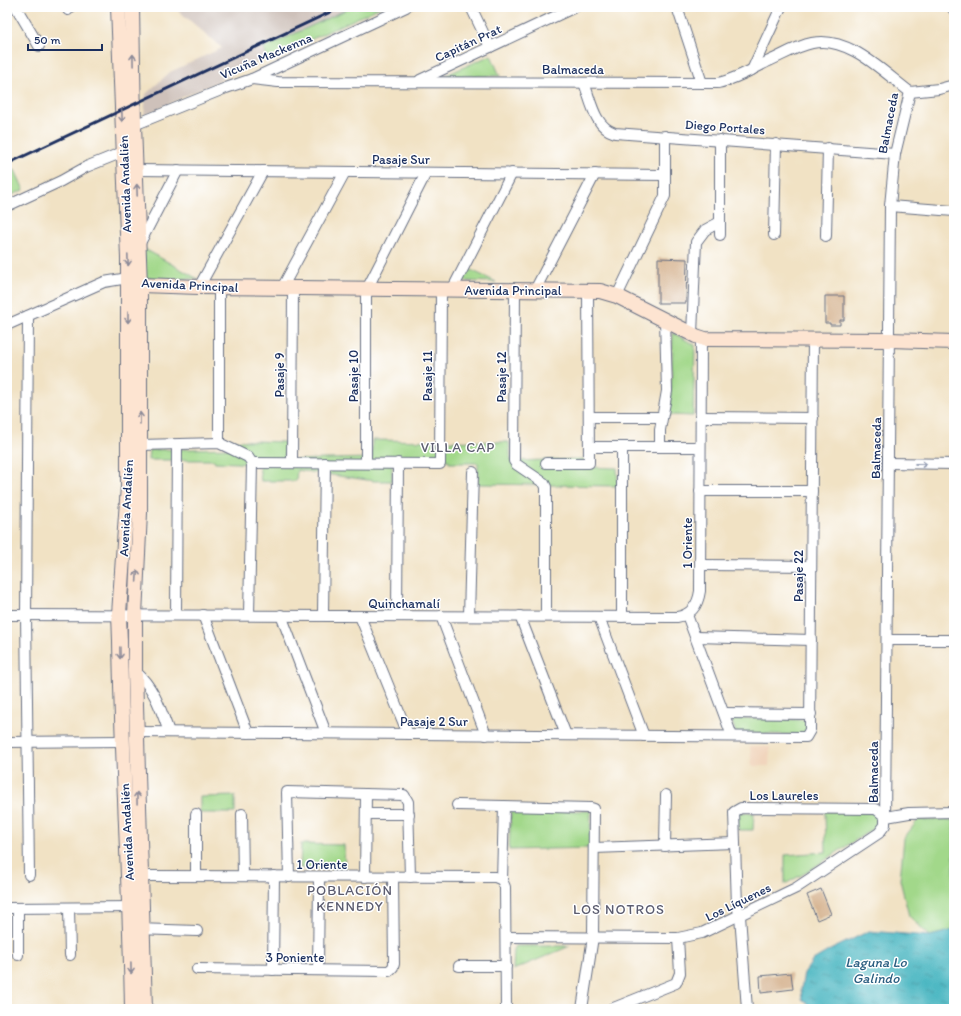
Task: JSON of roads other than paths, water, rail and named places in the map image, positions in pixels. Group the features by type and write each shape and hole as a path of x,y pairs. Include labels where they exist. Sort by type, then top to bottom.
{"main road":[{"name":"Avenida Andalién","path":"118,7 128,278 128,486 119,614 123,741 136,907 132,1009"},
{"name":"Avenida Andalién","path":"132,7 134,125 140,285 139,534 135,614 135,671 141,876 136,907"},
{"name":"Avenida Principal","path":"128,278 140,285 199,287 588,290 600,291 617,296 696,336 710,339 813,339 954,342"},
{"name":"Avenida Andalién","path":"136,929 145,1009"}],"street":[{"path":"16,7 39,46"},
{"name":"Vicuña Mackenna","path":"134,125 252,79 406,7"},
{"path":"472,7 490,47"},
{"name":"Capitán Prat","path":"416,82 575,7"},
{"path":"677,7 702,83"},
{"path":"752,70 781,7"},
{"name":"Balmaceda","path":"252,79 278,82 702,83 727,81 804,45 818,42 831,42 861,54 910,92 895,154 890,206 886,818"},
{"name":"Diego Portales","path":"584,83 598,120 606,129 615,133 895,154"},
{"path":"910,92 939,89 954,85"},
{"path":"617,296 665,196 665,136"},
{"path":"720,140 720,235"},
{"path":"774,235 776,144"},
{"path":"826,236 828,148"},
{"path":"7,206 61,181 86,167 123,152"},
{"name":"Pasaje Sur","path":"136,170 666,175"},
{"path":"139,246 178,170"},
{"path":"199,287 263,171"},
{"path":"288,288 345,172"},
{"path":"368,289 426,173"},
{"path":"446,290 512,173"},
{"path":"535,290 595,174"},
{"path":"890,206 954,211"},
{"name":"1 Oriente","path":"687,615 696,605 700,596 701,565 700,417 696,336 696,242 705,230 720,222"},
{"path":"7,325 104,282 128,278"},
{"path":"219,287 219,444"},
{"name":"Pasaje 9","path":"288,288 292,463"},
{"name":"Pasaje 10","path":"366,463 366,297 368,289"},
{"name":"Pasaje 11","path":"398,463 440,464 446,290"},
{"name":"Pasaje 12","path":"515,290 514,461 516,464 546,484 546,616"},
{"path":"546,463 589,463 588,290"},
{"path":"28,316 26,742 29,875"},
{"path":"660,446 662,417 667,391 665,319"},
{"name":"Pasaje 22","path":"732,736 806,737 810,733 813,339"},
{"path":"589,417 662,417"},
{"path":"700,417 813,418"},
{"path":"140,445 219,444 248,457 252,463 249,615"},
{"path":"176,615 177,445"},
{"path":"589,447 700,447"},
{"path":"622,447 622,617"},
{"path":"252,463 398,463 397,616"},
{"path":"323,615 325,463"},
{"path":"888,463 954,464"},
{"path":"469,616 472,472"},
{"path":"700,491 812,491"},
{"path":"701,565 811,566"},
{"name":"Quinchamalí","path":"7,615 135,614 599,617 676,617 687,615"},
{"path":"203,615 248,733"},
{"path":"281,615 326,733"},
{"path":"687,615 732,736"},
{"path":"360,616 408,734"},
{"path":"440,616 486,735"},
{"path":"520,616 566,735"},
{"path":"599,617 644,736"},
{"path":"696,637 811,640"},
{"path":"887,640 954,640"},
{"path":"135,671 145,680 154,693 169,732"},
{"path":"724,713 811,714"},
{"name":"Pasaje 2 Sur","path":"136,732 732,736"},
{"path":"7,742 123,741"},
{"path":"289,877 287,792 401,794 406,797 410,877"},
{"path":"365,877 366,794"},
{"path":"665,846 666,795"},
{"path":"457,805 594,809 593,937 582,1009"},
{"path":"504,806 502,880 505,887 506,1009"},
{"name":"Los Laureles","path":"747,1009 740,916 737,906 734,814 739,808 876,809 886,818"},
{"path":"886,818 909,813 954,812"},
{"path":"196,814 196,876"},
{"path":"242,814 243,876"},
{"path":"366,814 408,814"},
{"name":"Los Líquenes","path":"506,937 678,938 702,933 796,888 832,866 878,833 885,825 886,818"},
{"path":"594,848 734,843"},
{"name":"1 Oriente","path":"141,876 495,877 502,880"},
{"path":"272,970 274,876"},
{"path":"318,970 319,877"},
{"name":"3 Poniente","path":"197,969 385,972 392,970 394,964 393,877"},
{"path":"7,908 136,907"},
{"path":"18,908 18,955"},
{"path":"69,908 70,955"},
{"path":"136,929 197,931"},
{"path":"611,1009 676,983 680,973 678,938"},
{"path":"459,966 506,966"}],"water":[{"name":"Laguna Lo Galindo","path":"954,930 954,1009 813,1009 802,999 801,989 804,973 813,960 869,931 930,936"}],"railway":[{"path":"7,164 341,7"}],"district":[{"name":"VILLA CAP","path":"458,447"},
{"name":"POBLACIÓN KENNEDY","path":"350,898"},
{"name":"LOS NOTROS","path":"619,909"}]}
